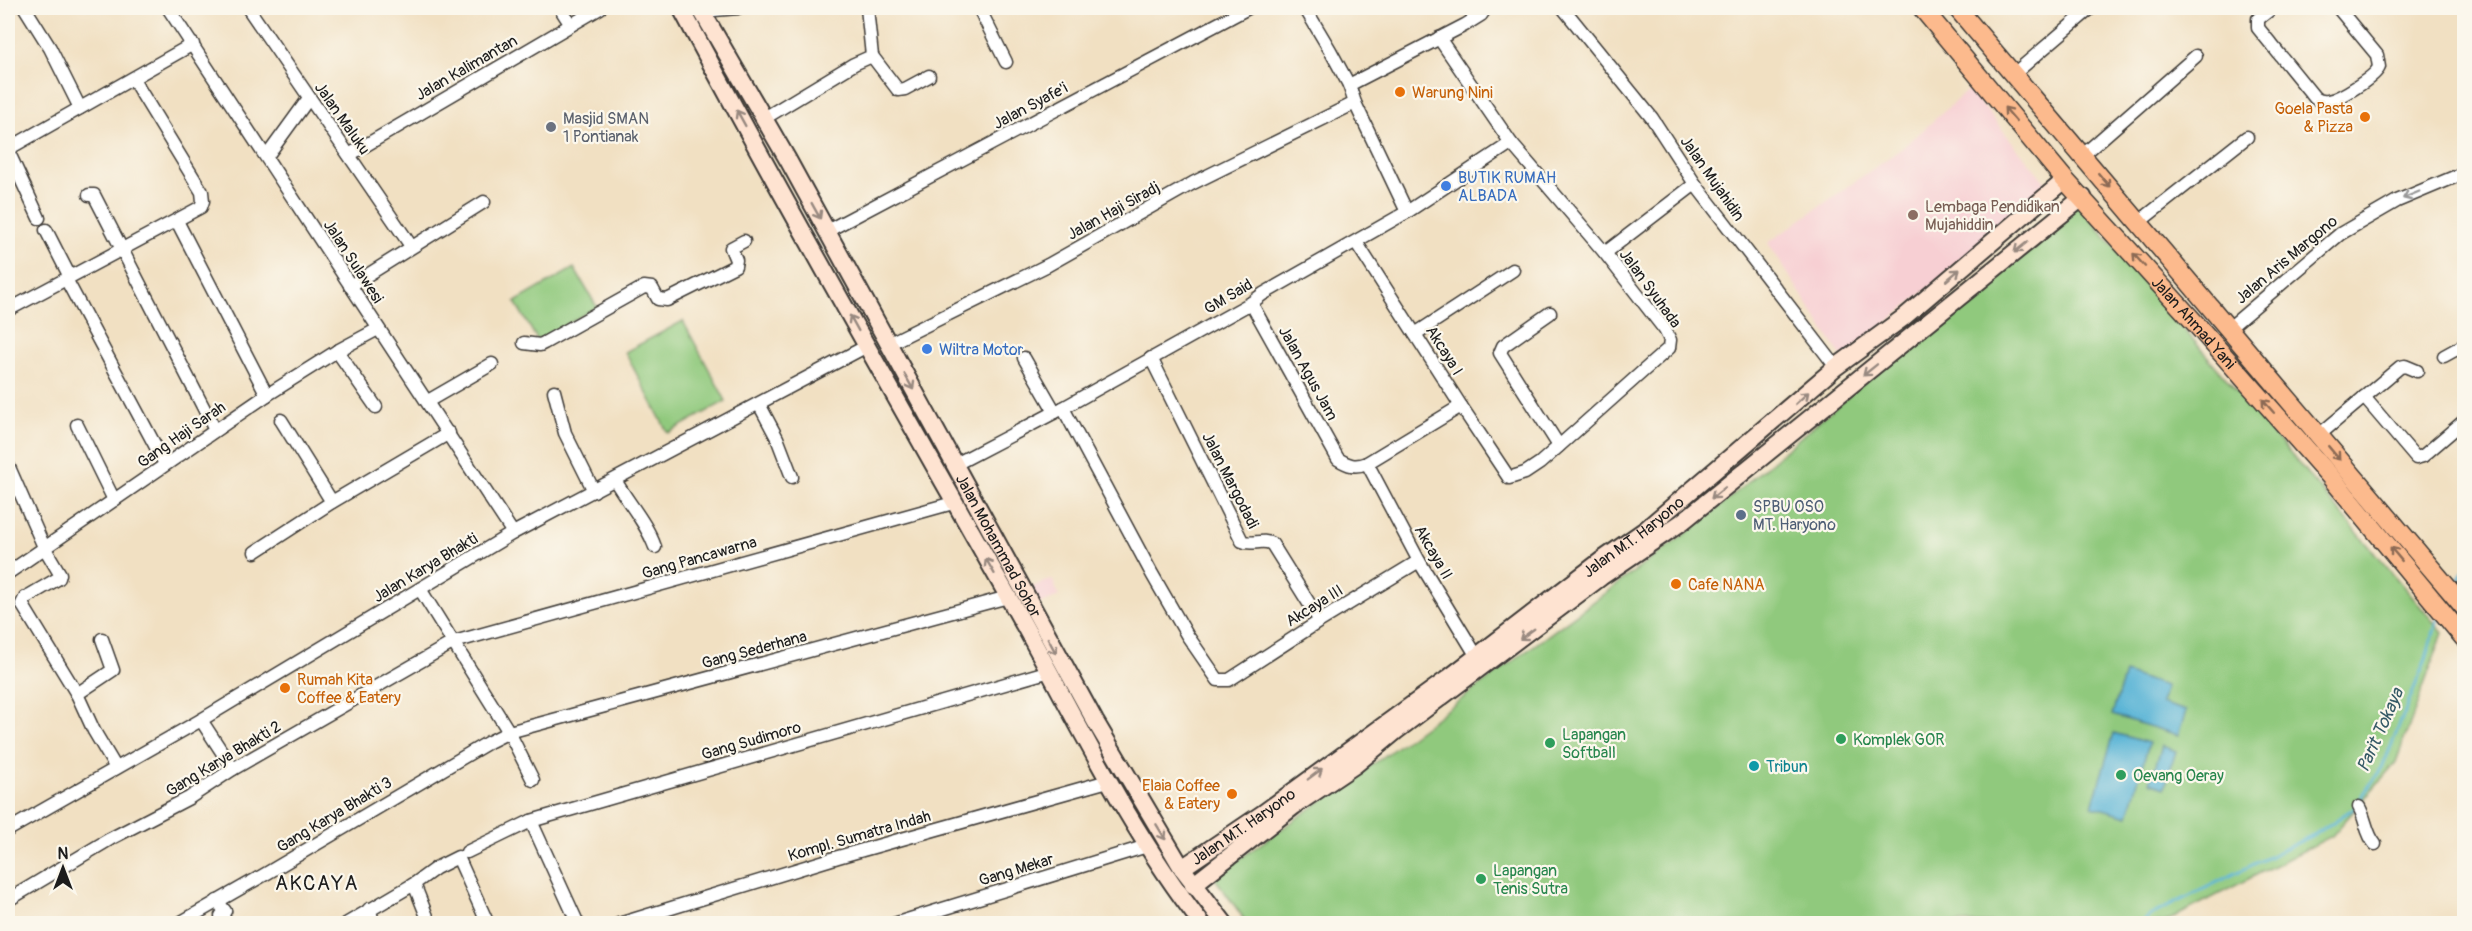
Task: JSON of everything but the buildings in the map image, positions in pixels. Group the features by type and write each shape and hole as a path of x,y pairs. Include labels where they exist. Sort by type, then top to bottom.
{"main road":[{"name":"Jalan Ahmad Yani","path":"1922,8 2065,180 2195,323 2464,638"},
{"name":"Jalan Ahmad Yani","path":"1957,8 2464,607"},
{"path":"2195,323 2210,308"}],"street":[{"path":"26,8 50,48 80,108"},
{"name":"Jalan Sulawesi","path":"168,8 513,533"},
{"name":"Jalan Maluku","path":"249,8 411,246"},
{"path":"560,8 571,25"},
{"name":"Jalan Kalimantan","path":"349,155 600,8"},
{"name":"Jalan Mohammad Sohor","path":"681,8 953,503 1050,671 1108,781 1147,846 1202,924"},
{"path":"701,9 738,8"},
{"path":"867,8 872,56 898,90 929,76"},
{"path":"979,8 1005,62"},
{"name":"Jalan Syafe'i","path":"827,231 1248,8"},
{"path":"1305,8 1348,85 1407,212"},
{"path":"1348,85 1476,19 1486,8"},
{"name":"Jalan Mujahidin","path":"1563,8 1652,118 1695,184 1836,367"},
{"path":"2014,73 2091,8"},
{"path":"2272,8 2258,19 2258,28 2315,98 2326,102 2336,99 2372,76 2379,67 2377,55 2338,8"},
{"name":"Jalan Mohammad Sohor","path":"701,9 788,160 1095,722 1182,868 1225,924"},
{"name":"Jalan Syuhada","path":"1439,38 1511,143 1605,253 1665,330 1670,340 1669,348 1559,446 1525,473 1515,477 1506,476"},
{"path":"39,218 8,150 193,45"},
{"path":"764,120 854,64 872,56"},
{"path":"2083,155 2196,56"},
{"path":"8,310 201,207 202,192 133,79"},
{"path":"267,156 309,98"},
{"name":"Jalan Haji Siradj","path":"888,344 1048,266 1193,183 1355,103"},
{"path":"2139,222 2247,137"},
{"name":"GM Said","path":"954,465 1059,410 1251,303 1407,212 1511,143"},
{"path":"770,169 788,160"},
{"name":"Jalan Aris Margono","path":"2228,329 2340,234 2397,201 2464,172"},
{"name":"Jalan M.T. Haryono","path":"1182,868 1265,820 1391,726 1476,655 1548,610 1602,560 1645,530 1782,416 1836,367 1903,318 2065,180"},
{"path":"1605,253 1695,184"},
{"path":"89,195 94,195 123,248 215,430"},
{"path":"1391,726 1548,610 1682,522 2083,198"},
{"path":"350,286 484,202"},
{"path":"177,221 267,395"},
{"path":"46,230 68,278 165,464"},
{"path":"525,343 540,345 644,287 652,288 658,299 667,300 735,266 736,260 731,248 744,241"},
{"name":"Akcaya I","path":"1356,242 1506,476"},
{"path":"1415,334 1513,270"},
{"name":"Jalan Agus Jam","path":"1251,303 1338,459 1350,466 1367,463"},
{"path":"1550,313 1503,346 1500,353 1559,446"},
{"path":"1903,318 1916,332"},
{"name":"Gang Haji Sarah","path":"8,573 267,395 337,351 378,329"},
{"path":"2444,356 2464,345"},
{"name":"Jalan Karya Bhakti","path":"8,830 201,720 513,533 867,346"},
{"path":"337,351 376,407"},
{"path":"1024,358 1059,410"},
{"name":"Jalan Margodadi","path":"1151,358 1242,541 1249,543 1266,541 1272,544 1320,621"},
{"path":"428,401 492,364"},
{"path":"2319,435 2400,367 2405,366 2417,371"},
{"path":"554,391 565,433 594,491"},
{"path":"2364,397 2416,458 2423,456 2464,421"},
{"path":"759,404 777,438 792,477"},
{"path":"1367,463 1461,406"},
{"path":"907,419 923,408"},
{"name":"Akcaya III","path":"1059,410 1187,635 1218,680 1229,680 1419,561"},
{"path":"1782,416 1795,431"},
{"path":"280,420 332,502"},
{"path":"77,425 114,500"},
{"path":"255,552 332,502 449,433"},
{"name":"Akcaya II","path":"1367,463 1419,561 1476,655"},
{"path":"8,465 44,547 60,576 25,598 22,604 77,694 94,731 116,768"},
{"path":"615,480 631,507 649,529 655,547"},
{"name":"Gang Pancawarna","path":"454,642 953,503"},
{"path":"420,589 509,732 533,780"},
{"name":"Gang Sederhana","path":"509,732 1008,597"},
{"path":"77,694 113,670 102,639"},
{"name":"Gang Karya Bhakti 2","path":"8,900 110,839 189,798 233,769 454,642"},
{"name":"Gang Sudimoro","path":"346,924 414,884 436,868 531,820 1050,671"},
{"path":"201,720 233,769"},
{"path":"1080,730 1095,722"},
{"name":"Gang Karya Bhakti 3","path":"178,924 427,777 509,732"},
{"name":"Kompl. Sumatra Indah","path":"619,924 838,857 1108,781"},
{"path":"2359,807 2365,818 2369,837 2375,844"},
{"path":"531,820 578,924"},
{"path":"1193,885 1265,820"},
{"name":"Gang Mekar","path":"894,924 1147,846"},
{"path":"463,855 488,924"},
{"path":"414,884 430,924"},
{"path":"217,901 225,911 221,916 229,924"},
{"path":"369,909 374,924"}],"shaded area":[{"name":"Lembaga Pendidikan Mujahiddin","path":"1969,89 2050,188 1843,359 1768,243 1904,147"},
{"path":"1052,579 1059,596 1031,607 1024,590"}],"green space":[{"path":"2075,201 2443,633 2396,762 2332,836 2163,923 1247,923 1214,877 1379,760 1704,520"},
{"path":"574,268 597,307 538,341 515,302"},
{"path":"683,321 726,401 668,433 625,352"}],"water":[{"name":"Oevang Oeray","path":"2125,673 2166,686 2161,703 2186,711 2178,735 2112,715"},
{"name":"Oevang Oeray","path":"2114,733 2149,743 2128,816 2092,806"},
{"name":"Oevang Oeray","path":"2162,746 2176,751 2165,787 2150,782"}],"waterway":[{"name":"Parit Tokaya","path":"2455,586 2464,570"},
{"name":"Parit Tokaya","path":"2142,924 2149,916 2317,833 2354,808 2383,766 2426,659 2438,618"}],"place":[{"name":"Warung Nini","path":"1400,92"},
{"name":"Goela Pasta & Pizza","path":"2365,117"},
{"name":"Masjid SMAN 1 Pontianak","path":"551,127"},
{"name":"BUTIK RUMAH ALBADA","path":"1446,186"},
{"name":"Lembaga Pendidikan Mujahiddin","path":"1913,215"},
{"name":"Wiltra Motor","path":"927,349"},
{"name":"SPBU OSO MT. Haryono","path":"1741,515"},
{"name":"Cafe NANA","path":"1676,584"},
{"name":"Rumah Kita Coffee & Eatery","path":"285,688"},
{"name":"Komplek GOR","path":"1841,739"},
{"name":"Lapangan Softball","path":"1550,743"},
{"name":"Tribun","path":"1754,766"},
{"name":"Oevang Oeray","path":"2121,775"},
{"name":"Elaia Coffee & Eatery","path":"1232,794"},
{"name":"Lapangan Tenis Sutra","path":"1481,879"}],"district":[{"name":"AKCAYA","path":"317,883"}]}
